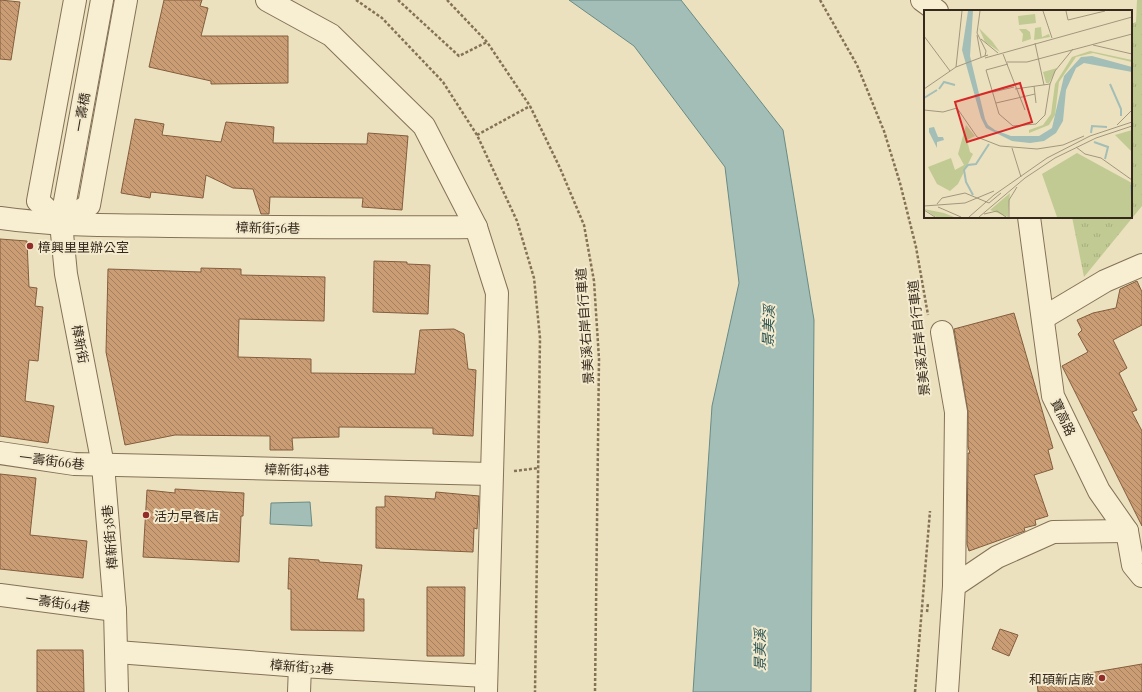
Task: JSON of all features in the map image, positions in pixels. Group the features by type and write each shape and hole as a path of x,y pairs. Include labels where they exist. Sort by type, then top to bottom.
{"street":[{"path":"75,0 38,201 61,223 89,205 126,0"},
{"name":"一壽橋","path":"61,223 102,0"},
{"path":"267,0 330,35 424,126 476,227 498,293 486,684"},
{"path":"922,0 936,10"},
{"name":"樟新街56巷","path":"0,218 37,223 272,228 476,227"},
{"name":"寶高路","path":"1029,218 1053,396 1099,491 1127,531 1133,565 1142,576"},
{"name":"樟新街","path":"61,223 66,274 104,464"},
{"path":"1043,318 1105,281 1142,265"},
{"path":"935,327 956,412 954,586 947,692"},
{"name":"一壽街66巷","path":"0,453 74,464 104,464"},
{"name":"樟新街48巷","path":"104,464 492,474"},
{"name":"樟新街38巷","path":"104,464 115,610"},
{"path":"954,586 997,557 1053,532 1127,531"},
{"name":"一壽街64巷","path":"0,595 115,610"},
{"path":"115,610 117,692"},
{"name":"樟新街32巷","path":"117,652 300,666 486,684"},
{"path":"300,666 300,692"}],"path":[{"path":"398,0 459,56 487,42"},
{"name":"景美溪右岸自行車道","path":"447,0 487,42 530,106 560,168 584,225 594,281 599,358 595,692"},
{"name":"景美溪左岸自行車道","path":"820,0 857,66 884,131 900,182 935,327"},
{"path":"477,135 530,106"},
{"path":"915,692 931,504"}],"green space":[{"path":"1137,0 1142,0 1142,206 1084,277 1072,218 1132,218 1132,24 1136,22"}],"water":[{"name":"景美溪","path":"569,0 681,0 783,130 814,320 811,692 693,692 712,406 739,283 725,167 634,46"},
{"path":"310,502 312,526 270,524 271,503"}],"building":[{"path":"0,0 20,2 11,60 0,59"},
{"path":"164,0 202,0 200,6 208,8 201,36 288,36 288,83 211,84 211,81 149,67"},
{"path":"135,119 164,124 162,135 221,142 226,122 274,127 273,143 367,144 368,133 408,136 402,210 362,207 363,198 270,197 269,214 261,214 253,189 233,188 206,175 203,198 151,192 150,198 121,193"},
{"path":"0,239 27,241 29,287 37,288 35,306 43,307 38,361 29,360 25,401 54,406 48,443 0,436"},
{"path":"374,261 407,262 407,264 430,265 428,314 373,312"},
{"path":"201,268 241,269 241,275 325,277 324,321 239,319 238,357 311,359 311,373 415,374 420,330 454,329 464,334 468,369 476,370 473,436 433,434 433,428 339,427 339,437 292,438 293,450 270,450 270,436 175,435 125,445 106,352 108,269 201,272"},
{"path":"1137,281 1142,292 1142,325 1113,340 1127,368 1119,373 1137,410 1132,412 1142,431 1142,526 1062,366 1088,352 1078,334 1082,330 1077,320 1093,313 1116,308 1120,289"},
{"path":"1014,313 1053,448 1048,450 1053,469 1034,475 1048,516 1035,520 1036,525 1024,528 1025,531 969,551 967,544 968,453 970,453 968,447 968,412 954,329"},
{"path":"0,474 36,478 30,535 87,541 83,578 0,569"},
{"path":"175,489 244,493 243,516 241,516 239,562 143,557 147,490 175,493"},
{"path":"436,492 479,496 477,529 474,528 473,552 376,548 376,507 385,507 385,496 435,499"},
{"path":"289,558 362,565 357,599 364,599 364,631 291,630 291,589 288,589"},
{"path":"427,587 465,587 464,656 427,656"},
{"path":"1000,629 1018,635 1009,656 992,649"},
{"path":"37,650 83,650 84,692 37,692"},
{"name":"和碩新店廠","path":"1142,664 1142,692 1038,692 1037,682"}],"place":[{"name":"樟興里里辦公室","path":"30,246"},
{"name":"活力早餐店","path":"146,515"},
{"name":"和碩新店廠","path":"1102,678"}]}
